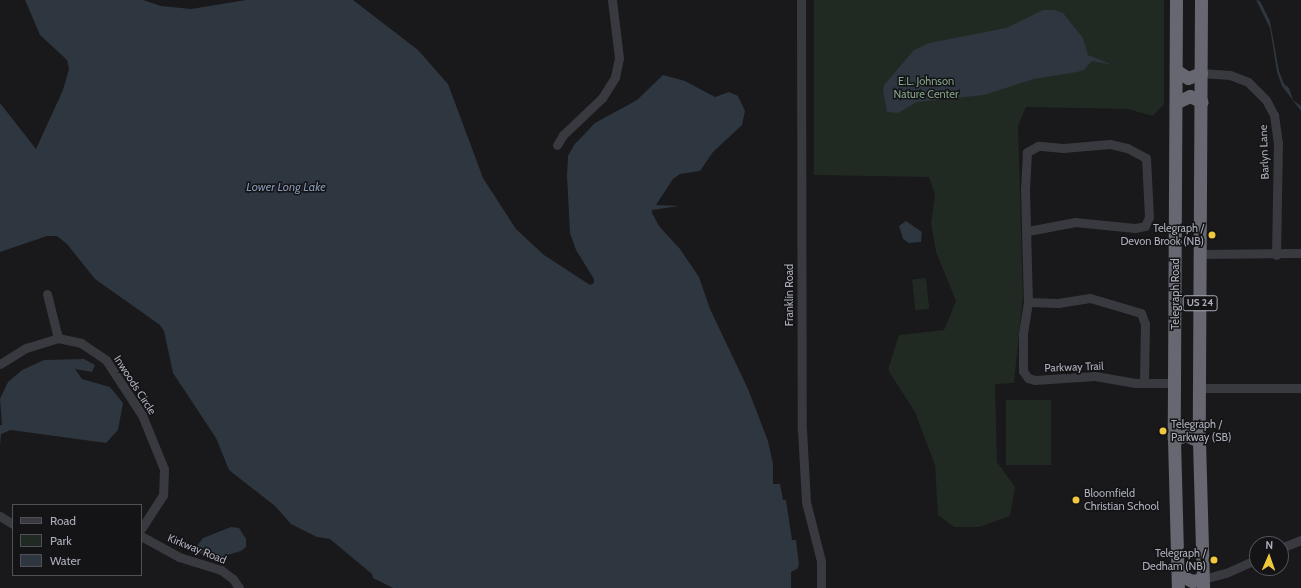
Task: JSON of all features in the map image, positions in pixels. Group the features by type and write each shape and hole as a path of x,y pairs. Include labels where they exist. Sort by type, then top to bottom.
{"highway":[{"name":"Telegraph Road","path":"1176,0 1177,102 1174,439 1178,588"},
{"name":"US 24","path":"1201,0 1202,102 1199,441 1203,583"},
{"path":"1177,71 1188,78 1201,73"},
{"path":"1177,102 1190,96 1202,102"},
{"path":"1174,439 1186,435 1199,441"},
{"path":"1178,574 1192,581 1203,583"}],"street":[{"path":"557,145 563,135 602,98 615,78 619,58 612,0"},
{"name":"Franklin Road","path":"801,0 802,430 804,479 811,527 821,560 820,588"},
{"name":"Barlyn Lane","path":"1201,73 1230,75 1248,82 1266,100 1274,115 1278,142 1276,255"},
{"path":"1028,231 1070,222 1097,222 1135,228 1146,226 1149,217 1146,158 1127,148 1110,144 1063,148 1038,146 1030,148 1025,160 1028,231 1028,302 1058,303 1090,298 1141,313 1145,324 1144,382"},
{"path":"1201,254 1276,255 1301,253"},
{"path":"47,294 58,338"},
{"name":"Parkway Trail","path":"1028,302 1024,326 1023,366 1028,378 1060,380 1095,376 1144,382 1174,383"},
{"name":"Inwoods Circle","path":"0,364 30,346 58,338 81,343 100,355 131,396 149,430 162,462 165,488 160,503 142,528"},
{"path":"1199,388 1301,388"},
{"path":"0,516 12,523"},
{"name":"Kirkway Road","path":"142,537 179,557 221,570 230,576 239,588"},
{"path":"1289,545 1301,540"},
{"path":"1203,583 1249,563"}],"green space":[{"name":"E.L. Johnson Nature Center","path":"814,0 1164,0 1164,104 1153,116 1127,109 1026,107 1018,126 1023,296 1014,383 995,384 997,462 1015,487 1010,516 979,527 954,527 938,515 935,465 915,412 888,370 899,335 944,330 956,301 936,252 931,223 935,195 929,177 814,175"},
{"path":"926,278 929,309 915,310 912,279"},
{"path":"1006,400 1051,400 1051,465 1006,465"}],"water":[{"name":"Lower Long Lake","path":"25,0 143,0 161,6 191,9 246,0 353,0 418,50 448,84 483,178 516,229 544,255 590,285 594,283 594,279 576,250 570,233 567,176 568,156 574,145 595,123 637,100 663,75 685,81 715,97 729,92 738,96 745,111 742,125 713,152 700,171 680,174 673,179 656,205 679,206 652,210 652,213 659,226 680,249 699,277 710,309 748,389 768,441 773,464 773,484 780,484 783,500 786,500 792,540 796,540 799,565 797,569 791,572 791,588 393,588 373,578 372,574 330,539 317,537 291,524 275,506 229,470 216,438 173,373 164,331 160,325 95,279 67,244 57,236 47,236 0,252 0,103 36,149 63,90 69,69 67,60 40,35"},
{"path":"1256,0 1260,1 1270,21 1279,71 1284,84 1289,88 1293,100 1301,106 1301,111 1282,86 1277,72 1270,28"},
{"path":"1043,10 1055,10 1063,13 1083,38 1088,55 1113,65 1092,61 1084,70 1077,72 1034,79 984,95 917,102 898,113 887,112 883,91 884,85 914,50 929,43 1006,28"},
{"path":"906,221 922,232 921,242 909,243 903,239 899,226"},
{"path":"84,359 95,365 92,372 75,369 82,379 110,387 123,403 118,430 106,443 11,430 1,434 0,446 0,425 2,425 0,399 8,382 22,370 44,360"},
{"path":"231,527 239,528 246,539 246,547 241,551 221,557 198,553 197,546 203,538"}],"place":[{"name":"Telegraph / Devon Brook (NB)","path":"1212,235"},
{"name":"Telegraph / Parkway (SB)","path":"1163,431"},
{"name":"Bloomfield Christian School","path":"1076,500"},
{"name":"Telegraph / Dedham (NB)","path":"1214,560"}]}
